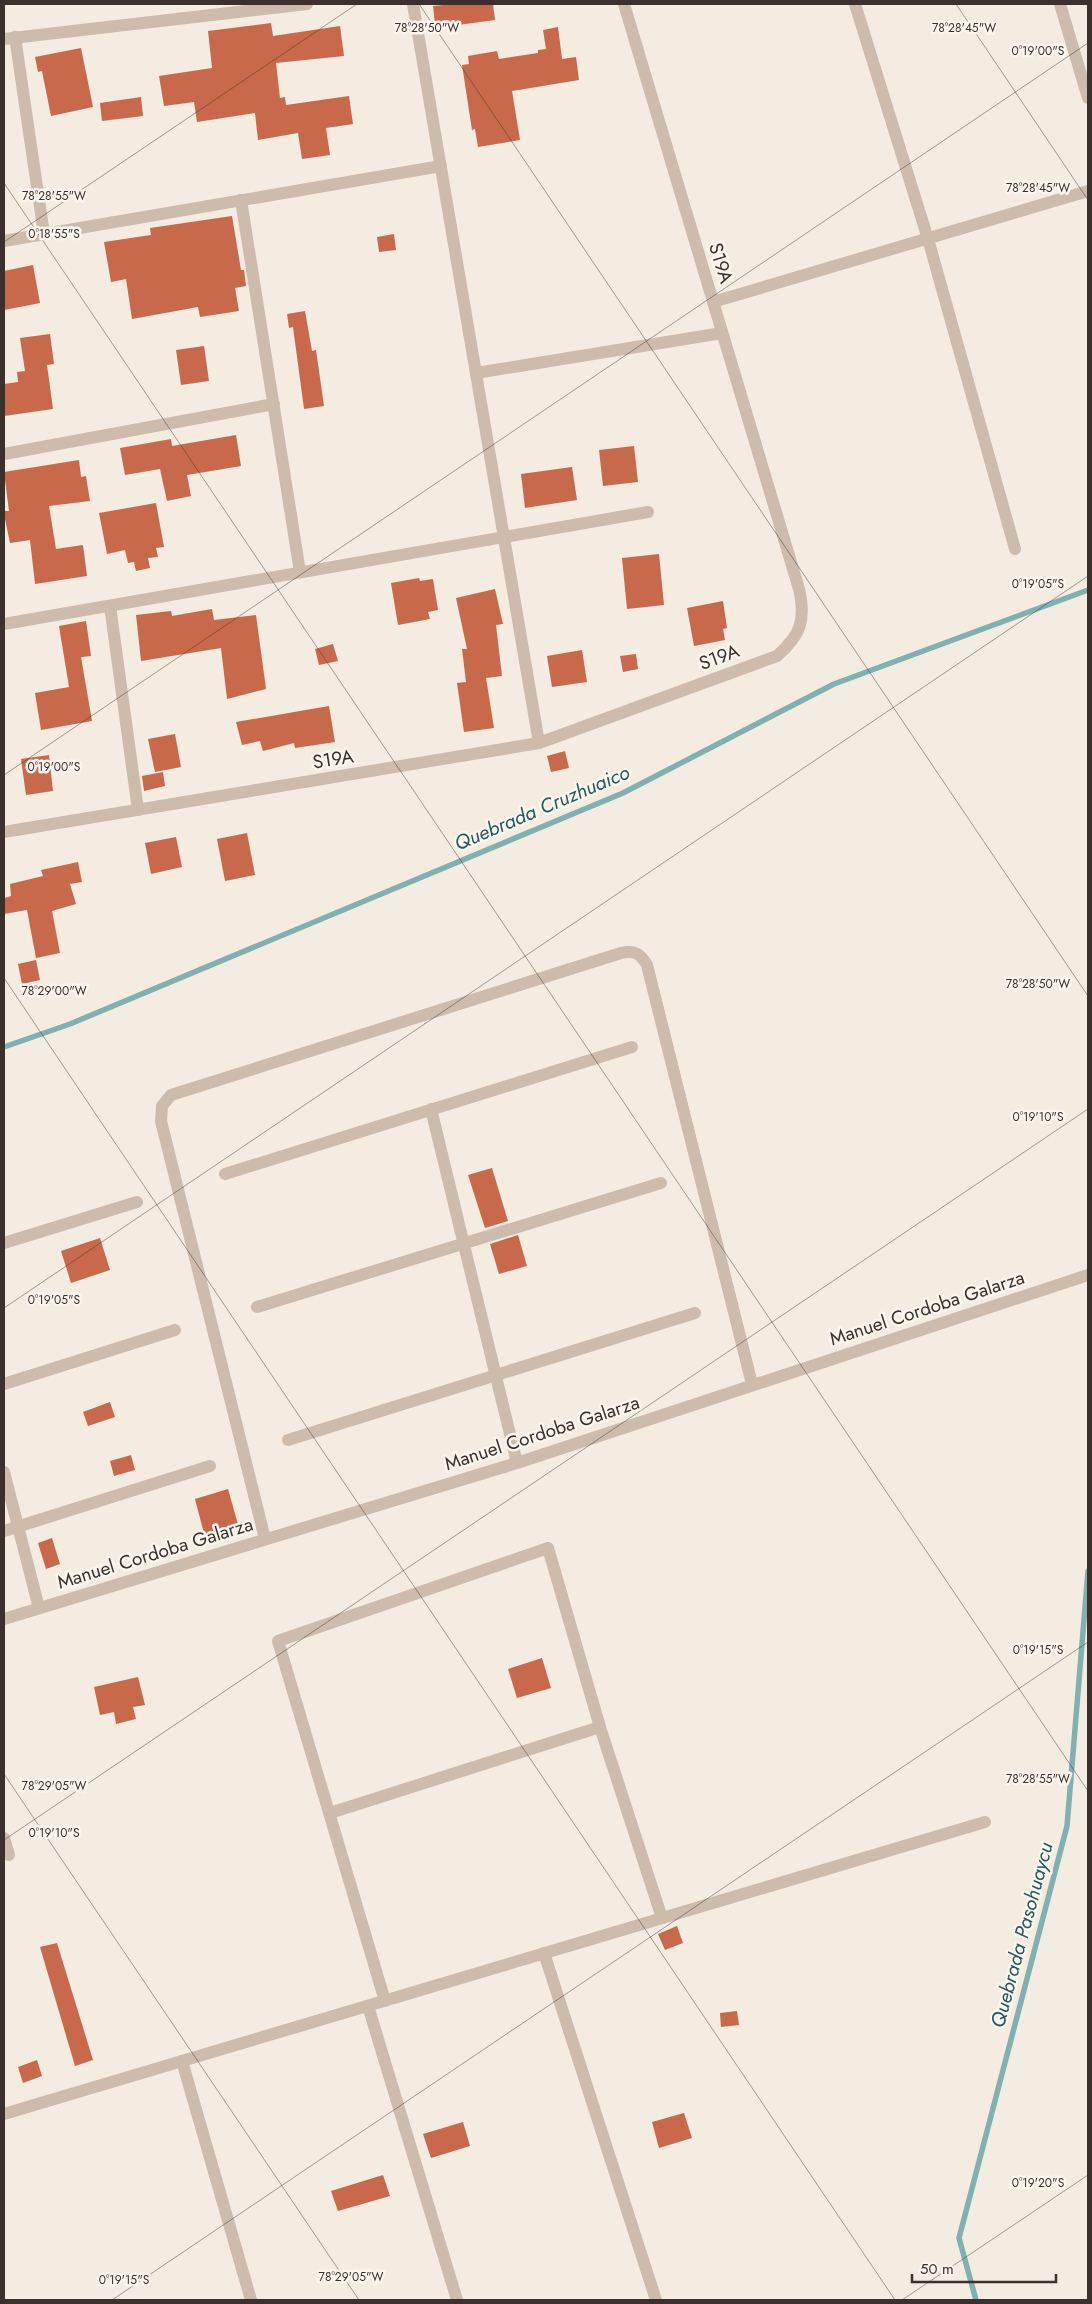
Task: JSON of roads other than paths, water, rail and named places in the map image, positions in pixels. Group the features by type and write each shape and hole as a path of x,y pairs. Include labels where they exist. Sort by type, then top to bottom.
{"street":[{"path":"44,234 9,38 307,4"},
{"path":"414,4 539,743"},
{"name":"S19A","path":"4,832 539,743 777,656 791,643 800,626 803,607 800,589 624,4"},
{"path":"855,4 928,239 1015,549"},
{"path":"1060,4 1088,98"},
{"path":"4,241 441,166"},
{"path":"713,302 1088,191"},
{"path":"241,200 300,572"},
{"path":"476,373 722,333"},
{"path":"4,454 274,404"},
{"path":"4,624 648,512"},
{"path":"110,606 138,810"},
{"path":"265,1539 161,1121 160,1113 166,1100 171,1095 621,953 637,952 642,956 647,965 752,1384"},
{"path":"224,1174 632,1047"},
{"path":"431,1110 517,1463"},
{"path":"257,1307 661,1183"},
{"path":"4,1243 137,1202"},
{"name":"Manuel Cordoba Galarza","path":"4,1619 517,1463 752,1384 1088,1275"},
{"path":"288,1440 695,1314"},
{"path":"4,1384 175,1330"},
{"path":"4,1531 210,1466"},
{"path":"4,1472 39,1608"},
{"path":"385,2001 278,1641 548,1548 600,1728 662,1918"},
{"path":"330,1814 600,1728"},
{"path":"4,2114 985,1822"},
{"path":"4,1838 9,1855"},
{"path":"544,1953 656,2300"},
{"path":"368,2006 457,2300"},
{"path":"182,2061 251,2300"}],"waterway":[{"name":"Quebrada Cruzhuaico","path":"4,1047 70,1024 623,793 834,684 1088,590"},
{"name":"Quebrada Pasohuaycu","path":"976,2300 959,2238 1067,1826 1088,1571"}]}
